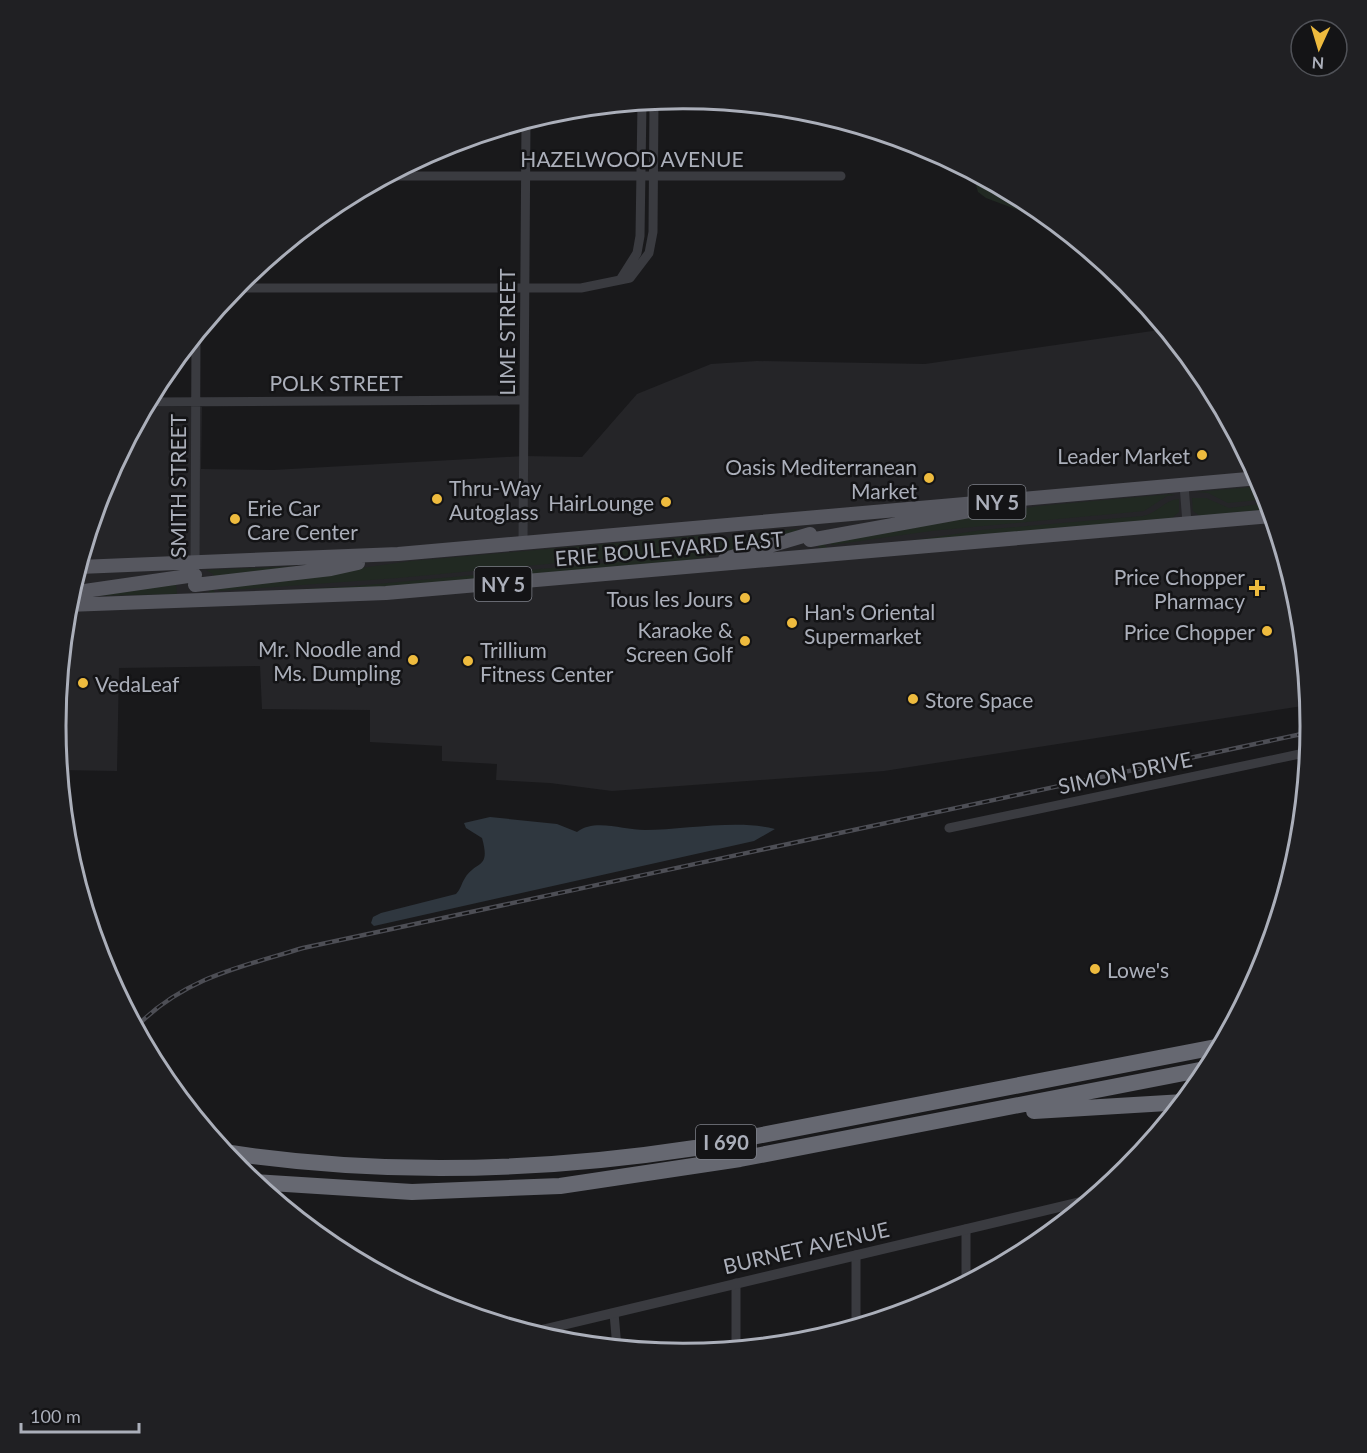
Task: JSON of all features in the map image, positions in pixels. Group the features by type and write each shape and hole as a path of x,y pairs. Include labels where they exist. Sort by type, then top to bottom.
{"highway":[{"name":"I 690","path":"238,1154 316,1163 455,1169 537,1167 639,1156 695,1148 1210,1048"},
{"name":"I 690","path":"268,1183 412,1192 560,1186 642,1176 740,1159 1197,1071"},
{"path":"938,1121 1029,1112 1172,1103"}],"main road":[{"name":"ERIE BOULEVARD EAST","path":"87,567 195,574 1249,479"},
{"path":"706,566 753,549 810,537 947,516 1011,501"},
{"name":"ERIE BOULEVARD EAST","path":"78,605 386,593 1264,517"},
{"path":"81,591 195,574 331,569 398,554"}],"street":[{"path":"620,280 637,253 642,110"},
{"path":"249,288 581,288 630,278 646,260 653,232 654,110"},
{"name":"LIME STREET","path":"523,543 526,130"},
{"name":"HAZELWOOD AVENUE","path":"404,176 841,176"},
{"path":"637,253 646,260"},
{"name":"SMITH STREET","path":"194,600 196,348"},
{"name":"POLK STREET","path":"159,402 524,400"},
{"path":"1184,485 1186,523"},
{"path":"809,518 811,556"},
{"name":"SIMON DRIVE","path":"950,828 1300,754"},
{"name":"BURNET AVENUE","path":"548,1329 966,1229 1068,1209"},
{"path":"966,1229 966,1275"},
{"path":"856,1255 856,1319"},
{"path":"736,1283 736,1342"},
{"path":"614,1313 616,1340"}],"shaded area":[{"path":"975,183 1023,211 986,198 978,192"},
{"path":"1157,330 1197,383 1237,453 1254,490 1280,567 1289,606 1296,646 1301,706 884,771 612,791 550,783 496,780 497,764 442,761 442,746 370,742 370,710 262,709 260,666 119,668 117,771 67,770 67,686 71,646 87,567 113,490 156,407 202,407 201,469 273,470 524,456 582,457 637,394 711,364 757,361 925,364"},
{"path":"1253,487 1258,500 1228,503 1208,493 1196,492"},
{"path":"1175,495 1167,496 1144,511 931,531 832,545 827,541 1038,506"},
{"path":"1192,498 1206,498 1229,508 1259,504 1261,510 1200,516 1193,511"},
{"path":"1179,499 1179,512 1172,518 878,546 982,530 1143,516"},
{"path":"797,529 798,534 690,560 317,593 208,595 212,588 216,594 355,586 660,558 727,538"},
{"path":"706,535 706,539 679,551 654,554 398,578 219,591 217,588 411,561"},
{"path":"823,542 828,549 858,548 821,551 818,546"},
{"path":"300,566 215,581 213,574 206,570"},
{"path":"176,584 177,594 92,596"},
{"path":"490,817 557,824 577,832 584,828 601,825 645,830 728,825 775,829 754,841 374,926 371,923 373,917 381,913 456,894 469,872 481,863 485,855 482,838 466,828 464,823"}],"railway":[{"path":"142,1022 154,1010 193,985 235,968 303,948 1301,734"}],"place":[{"name":"Leader Market","path":"1202,455"},
{"name":"Oasis Mediterranean Market","path":"929,478"},
{"name":"Thru-Way Autoglass","path":"437,499"},
{"name":"HairLounge","path":"666,502"},
{"name":"Erie Car Care Center","path":"235,519"},
{"name":"Price Chopper Pharmacy","path":"1257,588"},
{"name":"Tous les Jours","path":"745,598"},
{"name":"Han's Oriental Supermarket","path":"792,623"},
{"name":"Price Chopper","path":"1267,631"},
{"name":"Karaoke & Screen Golf","path":"745,641"},
{"name":"Mr. Noodle and Ms. Dumpling","path":"413,660"},
{"name":"Trillium Fitness Center","path":"468,661"},
{"name":"VedaLeaf","path":"83,683"},
{"name":"Store Space","path":"913,699"},
{"name":"Lowe's","path":"1095,969"}]}
